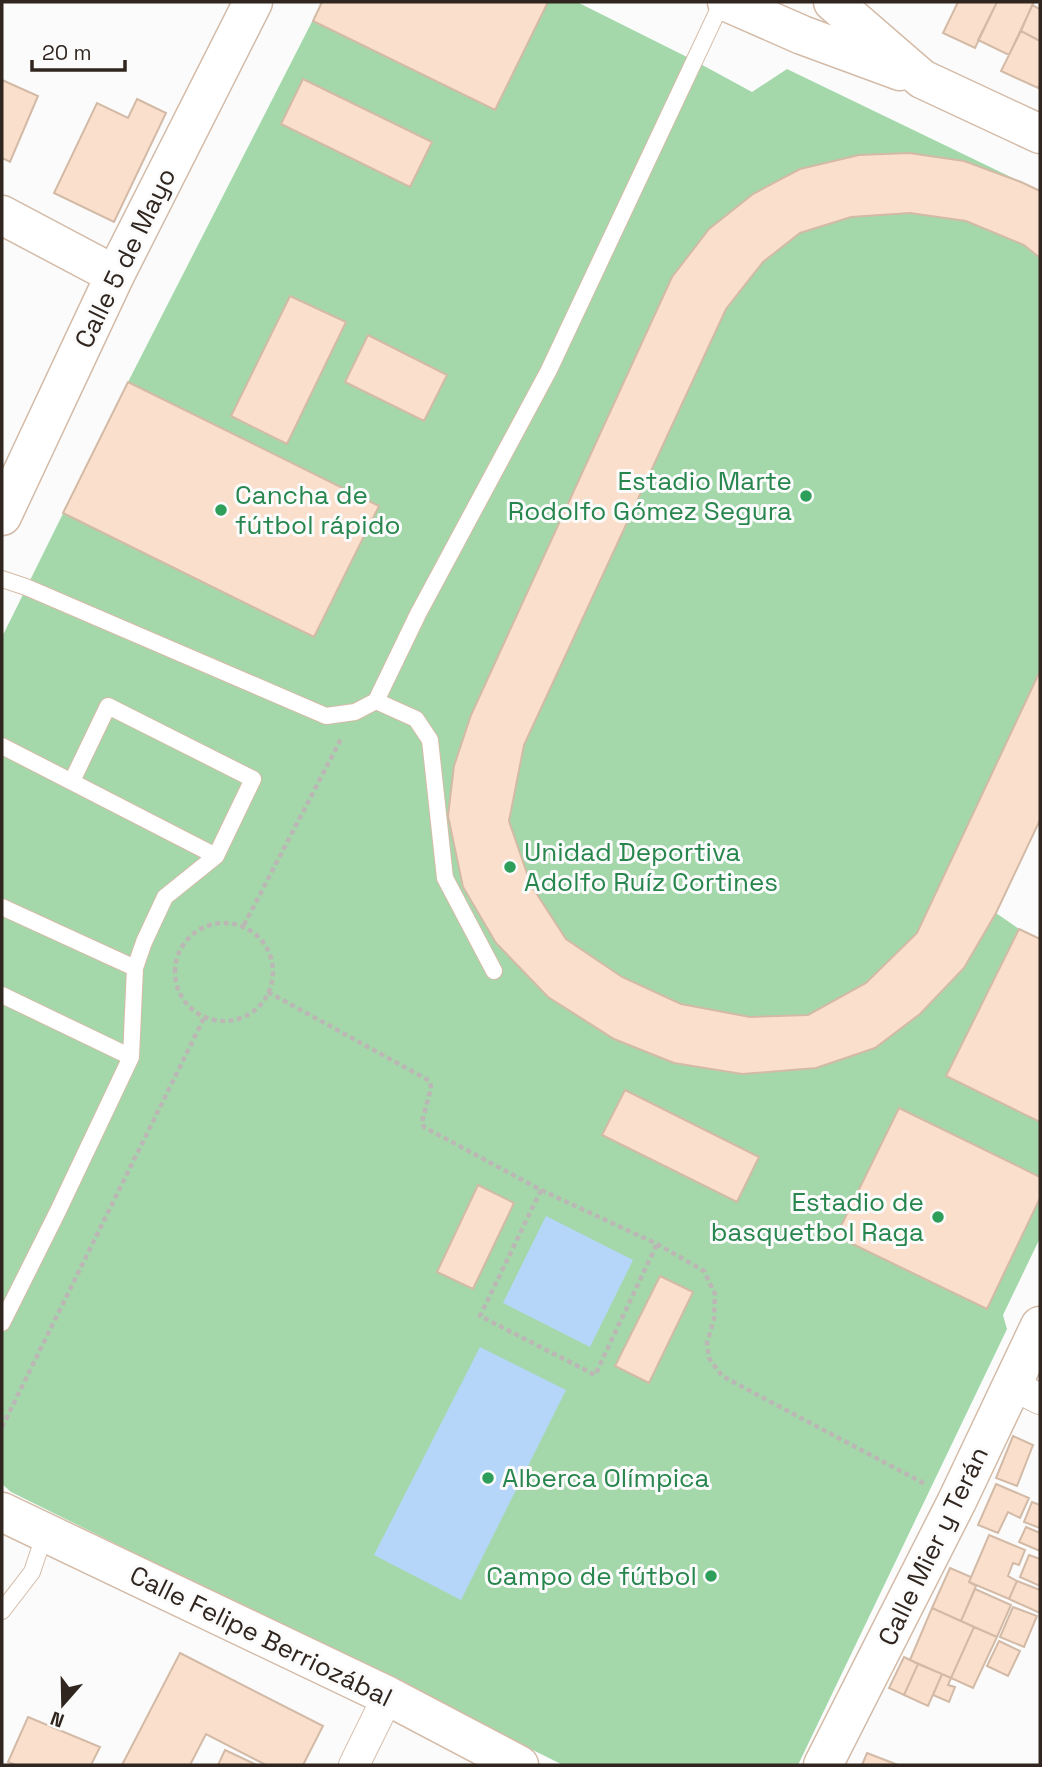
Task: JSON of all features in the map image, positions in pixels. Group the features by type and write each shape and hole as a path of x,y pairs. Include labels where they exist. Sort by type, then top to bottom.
{"main road":[{"name":"Calle 5 de Mayo","path":"2,516 115,275 254,2"},
{"path":"725,2 802,35 922,79 1040,134"},
{"path":"833,2 922,79"},
{"path":"2,215 115,275"},
{"name":"Calle Mier y Terán","path":"823,1765 957,1501 1026,1392 1040,1326"},
{"name":"Calle Felipe Berriozábal","path":"2,1512 388,1696 519,1765"}],"street":[{"path":"354,1765 388,1696"}],"lane":[{"path":"2,579 326,716 355,712 376,701 418,614 549,370 725,2"},
{"path":"376,701 416,719 430,740 445,878 495,971"},
{"path":"2,1322 131,1057 135,968 144,942 165,897 216,856 253,779 108,706 72,781"},
{"path":"2,746 216,856"},
{"path":"2,907 135,968"},
{"path":"2,995 131,1057"},
{"path":"2,1611 32,1572 45,1533"}],"path":[{"path":"243,925 355,712"},
{"path":"212,923 243,925 267,946 274,976 268,992 262,1005 235,1021 204,1018 180,998 173,967 186,939 212,923"},
{"path":"268,992 430,1081 431,1088 422,1122 424,1127 541,1189 657,1244 704,1271 715,1294 708,1343 709,1358 722,1376 957,1501"},
{"path":"2,1427 204,1018"},
{"path":"541,1189 480,1316 595,1375 657,1244"}],"green space":[{"name":"Unidad Deportiva Adolfo Ruíz Cortines","path":"322,2 577,2 752,92 787,69 1040,191 1040,820 996,913 1040,939 1040,1238 1003,1315 1007,1329 798,1765 563,1765 11,1492 2,1484 2,637 128,382"}],"water":[{"path":"546,1216 633,1260 590,1347 503,1303"},
{"path":"480,1347 566,1390 461,1600 374,1555"}],"building":[{"path":"322,2 548,2 495,110 313,21"},
{"path":"958,2 997,2 975,48 943,33"},
{"path":"997,2 1034,2 1009,55 978,40"},
{"path":"1032,5 1040,9 1040,41 1021,31"},
{"path":"1021,31 1040,41 1038,88 1001,71"},
{"path":"303,79 432,142 410,187 281,124"},
{"path":"2,80 38,96 10,162 2,158"},
{"path":"137,99 166,113 114,222 54,193 97,103 128,118"},
{"path":"909,153 964,161 1040,191 1040,258 1024,245 966,221 910,213 851,217 800,233 763,262 726,309 524,745 509,821 531,885 566,939 622,977 681,1004 750,1017 808,1015 866,983 917,933 1040,671 1040,820 996,913 964,968 920,1014 875,1048 816,1068 742,1074 674,1063 614,1039 548,997 496,943 463,887 448,816 454,766 471,715 672,277 709,229 753,194 800,169 859,155"},
{"path":"290,296 346,322 287,444 231,416"},
{"path":"368,335 447,375 424,421 345,382"},
{"name":"Cancha de fútbol rápido","path":"128,382 379,506 314,637 63,513"},
{"path":"1019,929 1040,939 1040,1122 946,1076"},
{"path":"625,1090 759,1157 737,1202 602,1135"},
{"name":"Estadio de basquetbol Raga","path":"899,1108 1040,1177 1040,1198 987,1309 836,1236"},
{"path":"478,1185 514,1203 473,1289 437,1272"},
{"path":"660,1276 693,1292 649,1383 615,1366"},
{"path":"1013,1436 1033,1445 1017,1486 996,1478"},
{"path":"996,1484 1029,1498 1020,1518 1008,1512 998,1533 978,1525"},
{"path":"1032,1502 1040,1505 1040,1528 1024,1522"},
{"path":"1026,1527 1040,1533 1040,1551 1019,1542"},
{"path":"989,1535 1025,1550 1019,1565 1013,1563 1008,1576 1017,1581 1009,1599 969,1582"},
{"path":"1029,1555 1040,1559 1040,1586 1020,1577"},
{"path":"950,1568 971,1577 969,1582 976,1586 961,1621 932,1608"},
{"path":"1017,1581 1040,1590 1040,1613 1009,1599"},
{"path":"975,1589 1011,1605 997,1637 961,1621"},
{"path":"1013,1607 1037,1616 1024,1647 1000,1637"},
{"path":"932,1608 974,1627 951,1678 910,1660"},
{"path":"974,1627 997,1637 973,1688 951,1678"},
{"path":"999,1641 1020,1651 1008,1676 987,1666"},
{"path":"180,1653 323,1726 303,1765 266,1765 206,1734 190,1765 122,1765"},
{"path":"904,1657 918,1664 904,1695 889,1688"},
{"path":"918,1664 942,1674 928,1706 904,1695"},
{"path":"942,1674 951,1678 948,1685 955,1687 949,1702 933,1695"},
{"path":"28,1717 100,1747 91,1765 16,1765 8,1762"},
{"path":"225,1750 257,1765 218,1765"},
{"path":"867,1753 898,1765 862,1765"}],"place":[{"name":"Estadio Marte Rodolfo Gómez Segura","path":"806,496"},
{"name":"Cancha de fútbol rápido","path":"221,510"},
{"name":"Unidad Deportiva Adolfo Ruíz Cortines","path":"510,867"},
{"name":"Estadio de basquetbol Raga","path":"938,1217"},
{"name":"Alberca Olímpica","path":"488,1478"},
{"name":"Campo de fútbol","path":"711,1576"}]}
